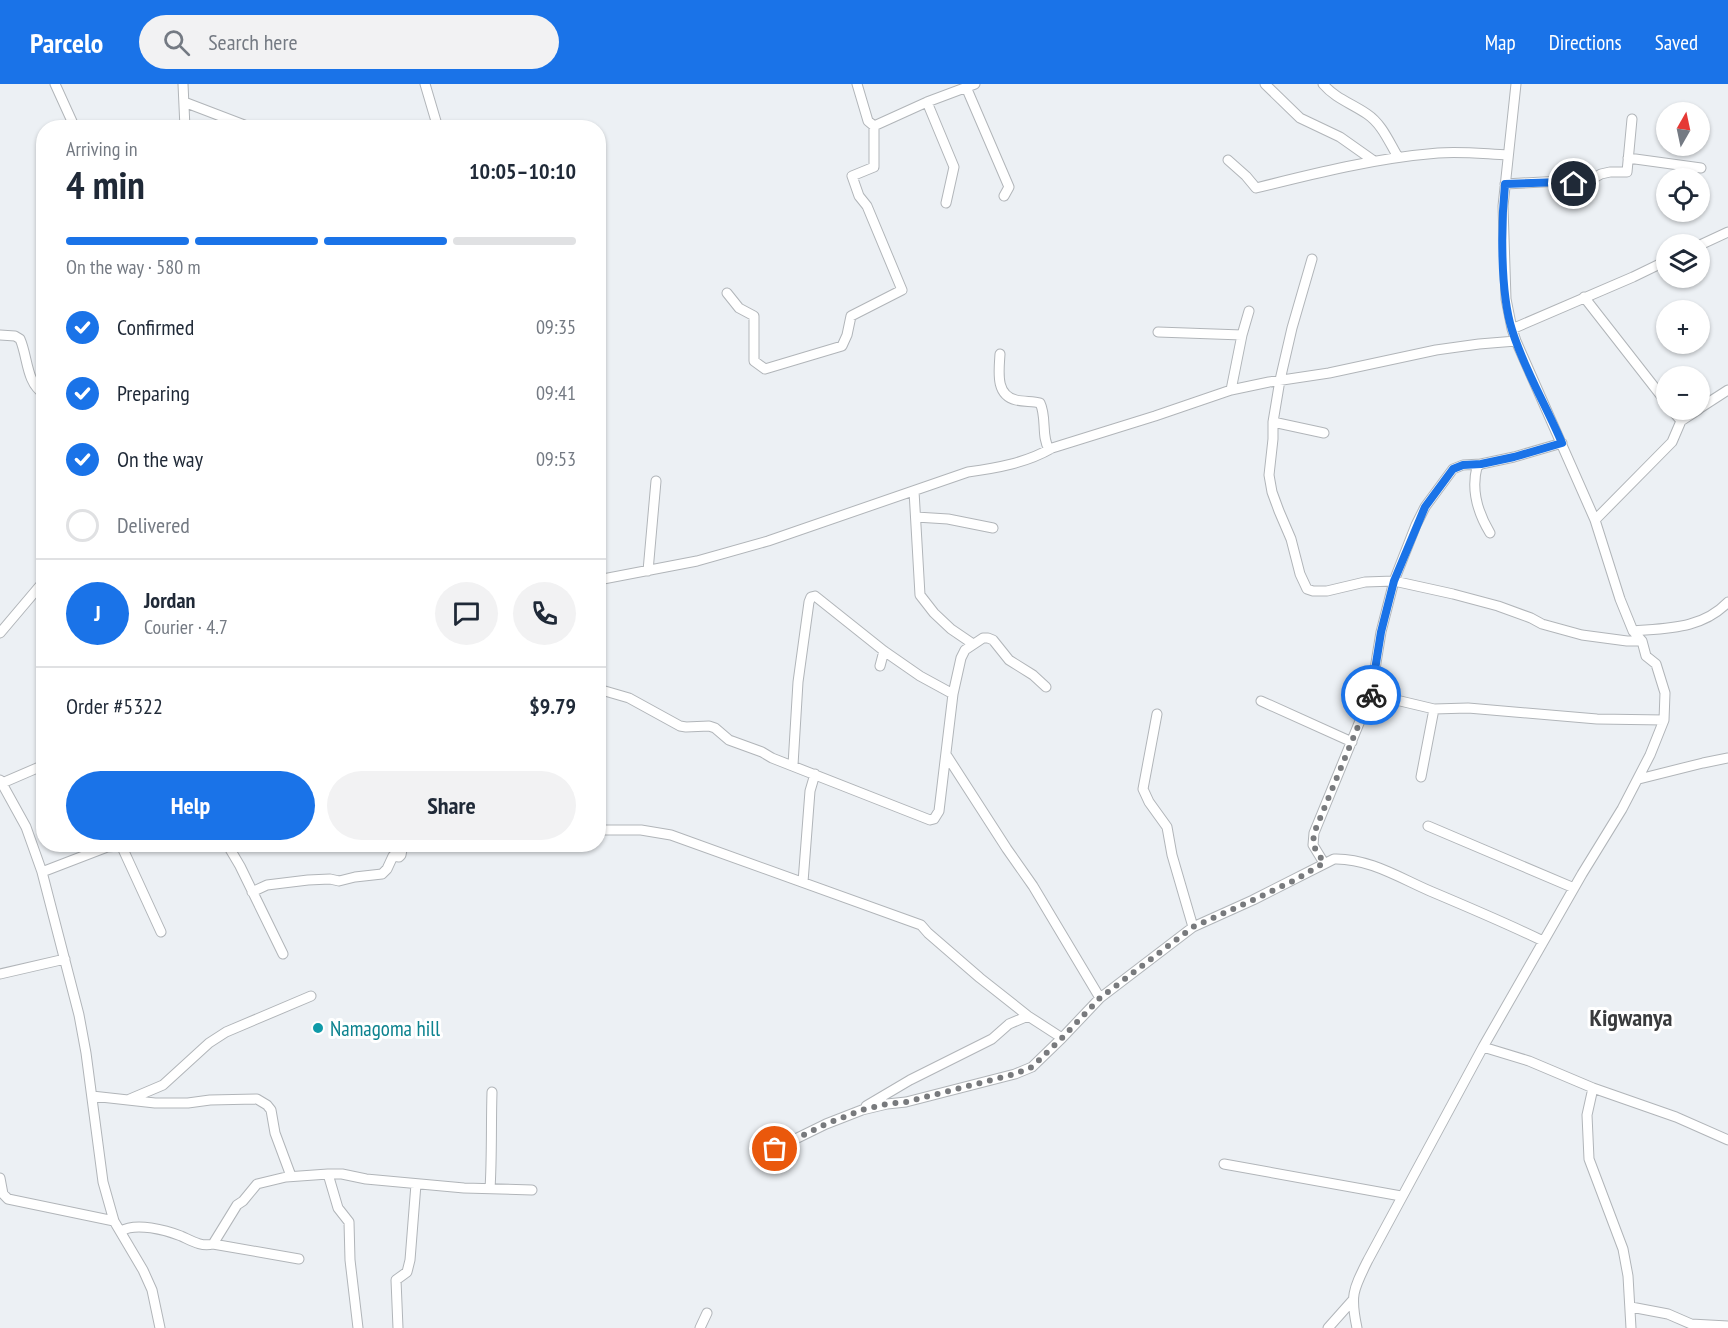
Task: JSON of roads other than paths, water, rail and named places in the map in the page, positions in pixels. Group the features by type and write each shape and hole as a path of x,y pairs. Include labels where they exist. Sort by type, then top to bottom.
{"street":[{"path":"55,84 71,120"},
{"path":"183,84 185,120"},
{"path":"425,84 436,120"},
{"path":"857,84 868,121 874,126"},
{"path":"1265,84 1300,118 1340,137 1374,161"},
{"path":"1323,84 1341,100 1373,118 1398,157"},
{"path":"1328,1328 1352,1301 1358,1281 1401,1196 1543,941 1639,779 1664,720 1666,702 1656,664 1646,656 1642,641 1633,631 1620,599 1595,520 1512,329 1504,275 1503,206 1516,84"},
{"path":"874,126 970,86 1009,187 1004,196"},
{"path":"184,102 231,120"},
{"path":"927,102 954,167 946,203"},
{"path":"1505,184 1543,182 1583,184 1601,174 1627,172 1632,119"},
{"path":"727,293 739,308 754,316 754,361 765,369 842,346 851,316 902,290 867,206 859,196 852,177 874,167 874,126"},
{"path":"1228,160 1256,188 1398,157 1441,153 1508,154"},
{"path":"1628,158 1701,168"},
{"path":"1710,240 1728,232"},
{"path":"1312,259 1280,380 1273,422 1269,476 1278,511 1291,539 1300,574 1307,588 1313,591 1327,591 1365,582 1394,581 1498,606 1542,624 1582,636 1642,641"},
{"path":"1512,329 1656,266"},
{"path":"1584,297 1656,389"},
{"path":"1231,390 1249,311"},
{"path":"1158,332 1242,335"},
{"path":"0,335 15,336 20,339 36,388"},
{"path":"606,579 697,561 768,541 968,472 1001,467 1037,457 1052,448 1231,390 1329,373 1436,350 1516,341"},
{"path":"1000,354 1001,387 1012,398 1040,403 1047,447 1052,448"},
{"path":"1710,402 1728,390"},
{"path":"1595,520 1672,441 1681,421"},
{"path":"1273,422 1324,433"},
{"path":"1324,863 1313,845 1314,833 1371,694 1381,632 1394,581 1425,507 1453,469 1463,465 1481,464 1514,457 1562,443"},
{"path":"1481,464 1477,467 1475,494 1478,509 1490,533"},
{"path":"648,571 656,481"},
{"path":"914,491 920,595 951,629 973,644"},
{"path":"916,517 948,519 993,528"},
{"path":"0,633 36,590"},
{"path":"793,765 798,682 811,597 815,596 884,651 920,676 953,694"},
{"path":"1633,631 1677,627 1699,622 1715,614 1728,602"},
{"path":"606,691 629,698 680,726 709,726 735,743 934,819 939,811 953,694 965,650 983,638 993,640 1009,660 1046,687"},
{"path":"880,666 884,651"},
{"path":"1371,694 1434,709 1468,708 1597,718 1664,720"},
{"path":"1261,701 1352,742"},
{"path":"1421,777 1434,709"},
{"path":"1157,714 1143,789 1149,802 1167,827 1172,855 1193,927"},
{"path":"947,756 1033,886 1100,998"},
{"path":"1639,779 1728,758"},
{"path":"36,768 0,782 26,828 42,872 79,1015 103,1182 114,1221 152,1290 160,1328"},
{"path":"802,882 810,791 815,774"},
{"path":"1428,826 1574,888"},
{"path":"606,830 641,830 671,835 921,925 980,978 1028,1016 1062,1038"},
{"path":"42,872 94,852"},
{"path":"125,852 161,932"},
{"path":"231,852 283,954"},
{"path":"252,892 267,885 330,879 339,882 355,877 364,878 382,874 393,856 399,857 402,852"},
{"path":"775,1149 826,1124 870,1108 906,1102 1015,1074 1032,1067 1100,998 1193,927 1295,880 1334,859 1346,859 1380,868 1543,941"},
{"path":"0,974 65,959"},
{"path":"128,1100 163,1085 209,1043 226,1032 311,996"},
{"path":"848,1116 910,1080 992,1039 1009,1024 1028,1016"},
{"path":"1483,1047 1529,1061 1593,1088 1686,1121 1728,1140"},
{"path":"1593,1088 1587,1114 1589,1159 1623,1249 1628,1276 1631,1328"},
{"path":"490,1189 492,1092"},
{"path":"92,1096 155,1103 261,1100 271,1110 275,1133 291,1176"},
{"path":"1224,1164 1401,1196"},
{"path":"328,1174 338,1208 349,1222 350,1260 358,1328"},
{"path":"213,1244 237,1205 243,1202 257,1184 291,1176 342,1174 416,1184 532,1190"},
{"path":"0,1178 3,1194 9,1199 114,1221"},
{"path":"398,1328 396,1280 407,1272 410,1260 416,1184"},
{"path":"121,1231 126,1228 144,1227 179,1235 196,1243 299,1259"},
{"path":"1352,1301 1357,1328"},
{"path":"1630,1307 1668,1314 1691,1324 1728,1326"},
{"path":"700,1328 707,1313"}],"place":[{"name":"Namagoma hill","path":"318,1028"}],"district":[{"name":"Kigwanya","path":"1631,1017"}]}
